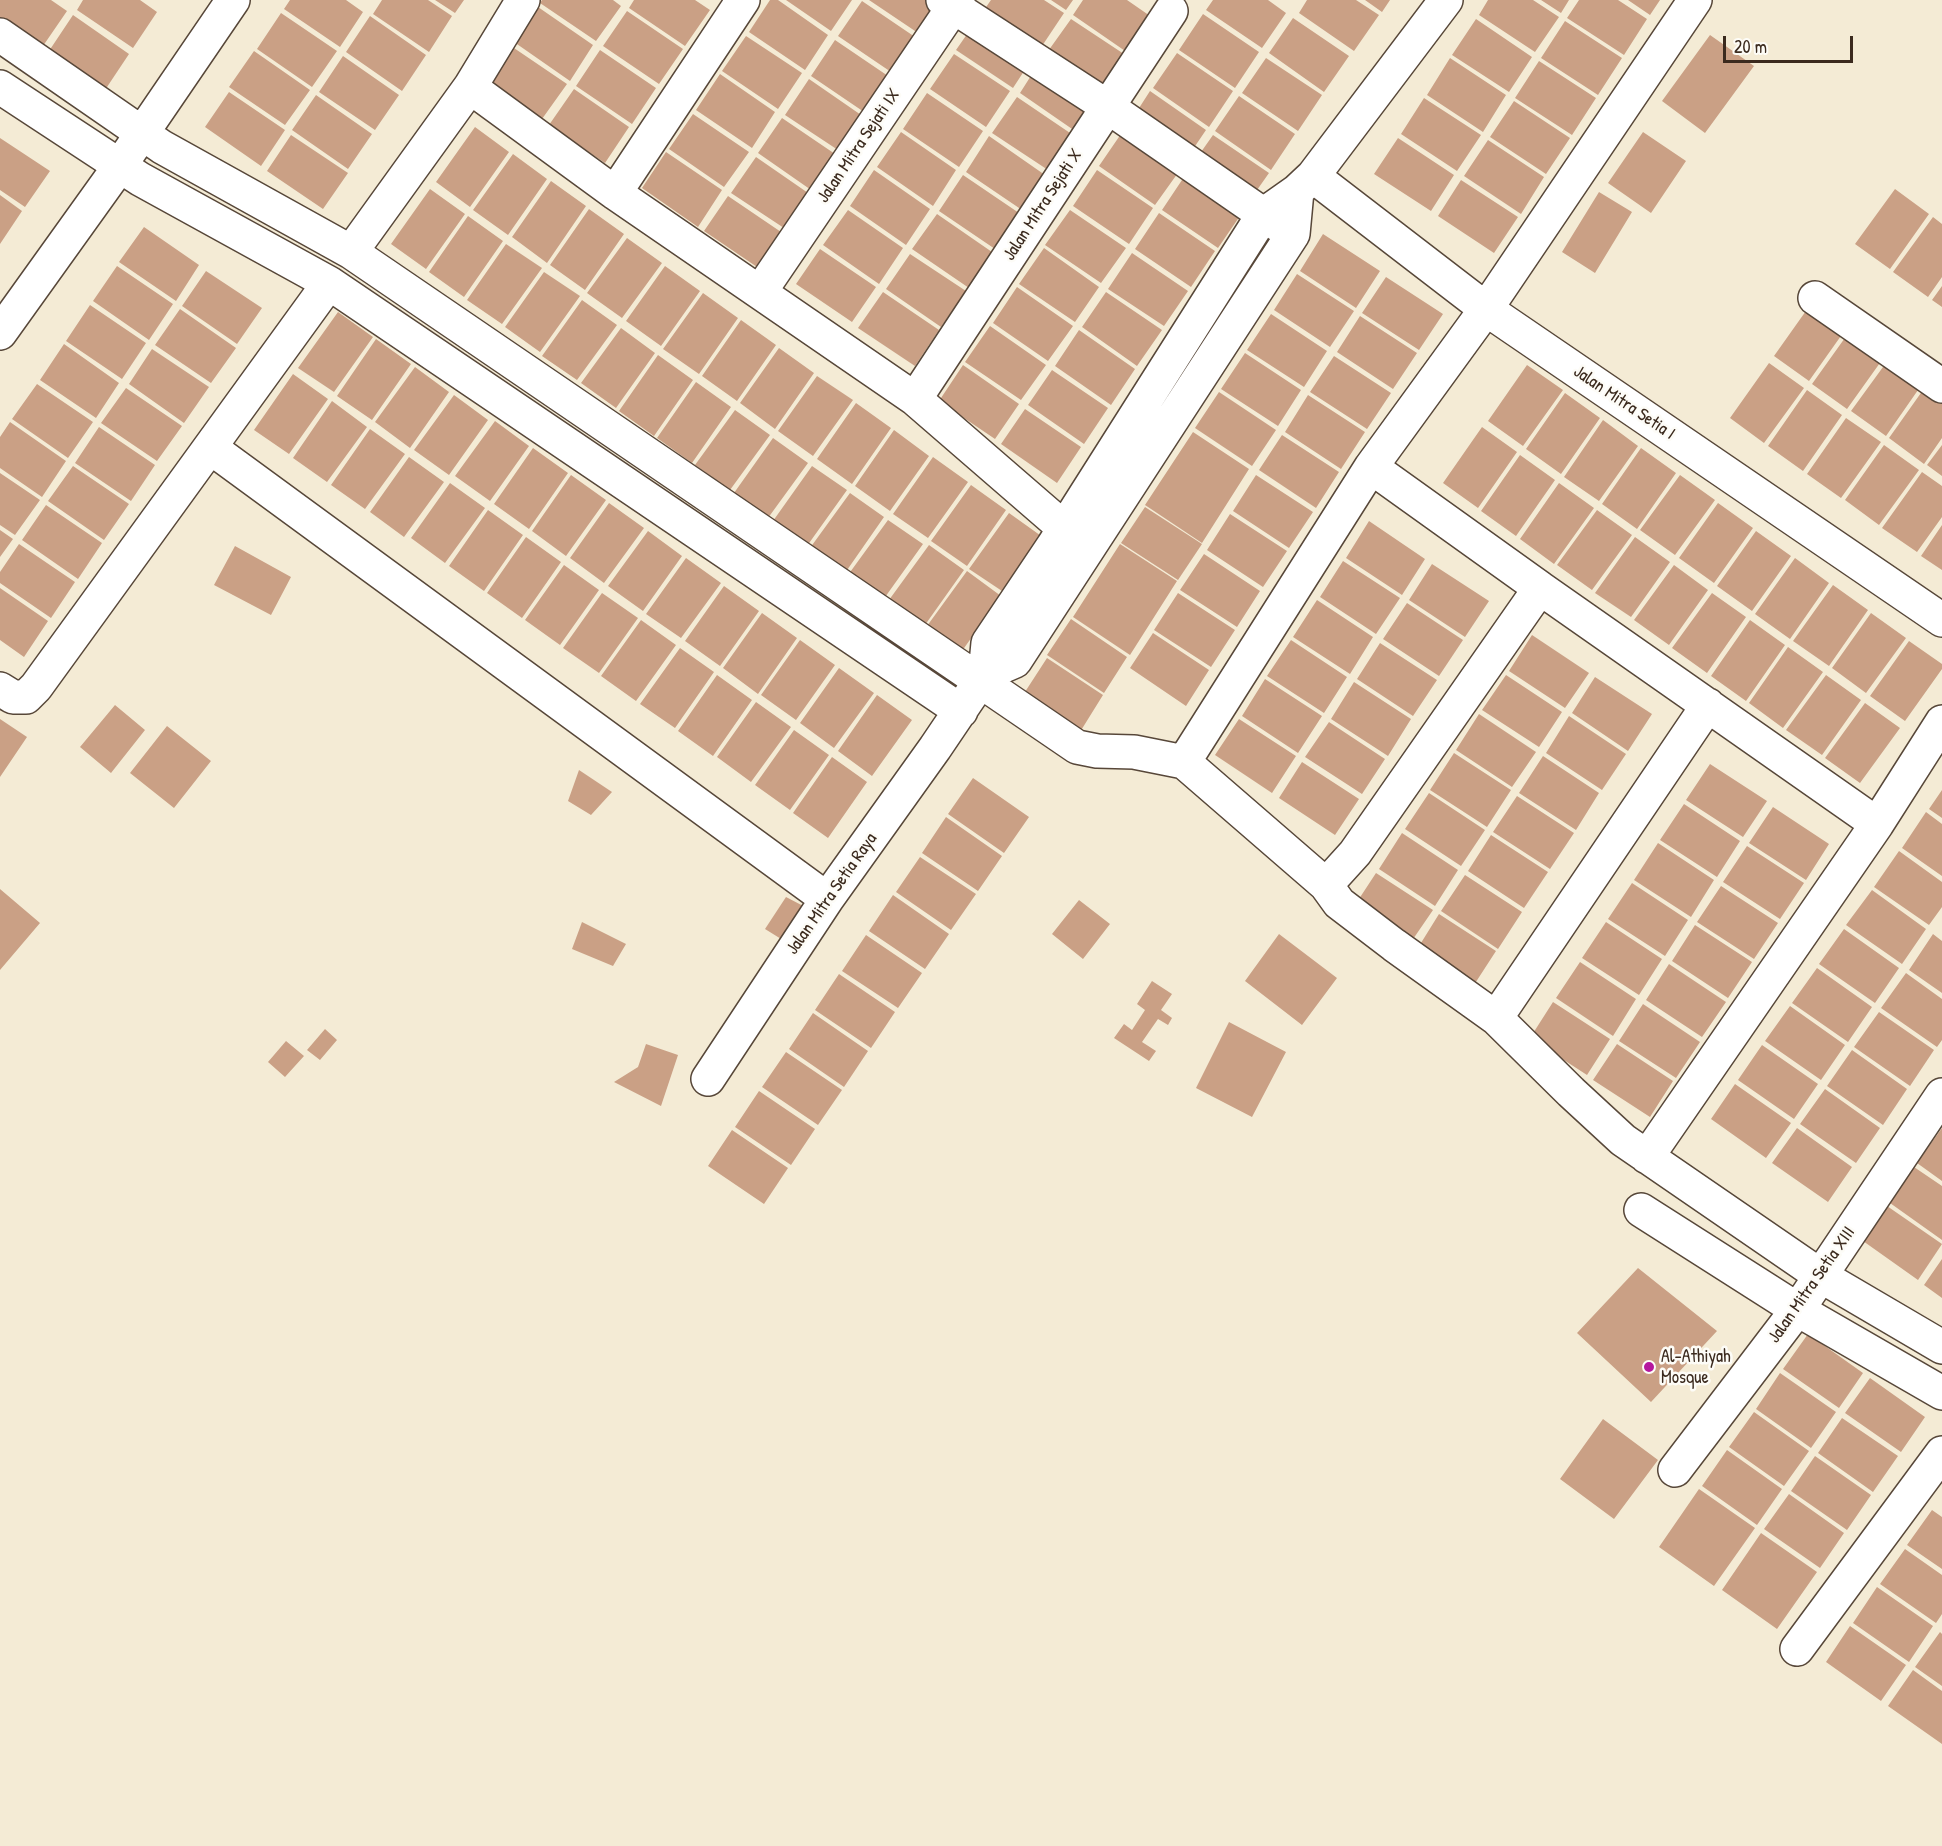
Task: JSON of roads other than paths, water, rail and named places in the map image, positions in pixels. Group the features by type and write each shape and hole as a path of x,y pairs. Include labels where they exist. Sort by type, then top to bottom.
{"street":[{"path":"0,333 131,150 233,0"},
{"path":"351,252 470,87 523,0"},
{"path":"615,192 743,0"},
{"path":"974,692 988,642 1064,528 1263,215 1305,184 1446,0"},
{"path":"1184,762 1371,467 1486,309 1695,0"},
{"path":"952,2 1293,234"},
{"name":"Jalan Mitra Sejati IX","path":"760,292 952,2"},
{"name":"Jalan Mitra Sejati X","path":"915,399 1172,11"},
{"path":"0,35 131,150 329,283 974,692 1077,747 1097,752 1134,752 1184,762 1326,885 1339,903 1496,1018 1623,1140 1647,1157 1809,1293 1942,1393"},
{"path":"0,87 131,150 162,147 351,252 974,692"},
{"path":"470,87 615,192 915,399 1064,528"},
{"path":"974,692 1015,661 1293,234 1305,184"},
{"name":"Jalan Mitra Setia I","path":"1305,184 1942,620"},
{"path":"0,689 13,698 26,697 36,687 329,283"},
{"path":"1815,298 1942,386"},
{"path":"211,448 827,899"},
{"path":"1371,467 1877,824"},
{"path":"1326,885 1355,852 1540,588"},
{"name":"Jalan Mitra Setia Raya","path":"708,1079 827,899 974,692"},
{"path":"1496,1018 1708,705"},
{"path":"1647,1157 1877,824 1942,722"},
{"name":"Jalan Mitra Setia XIII","path":"1675,1470 1809,1293 1942,1095"},
{"path":"1641,1210 1809,1293 1942,1347"},
{"path":"1797,1649 1942,1453"}],"place":[{"name":"Al-Athiyah Mosque","path":"1649,1367"}]}
